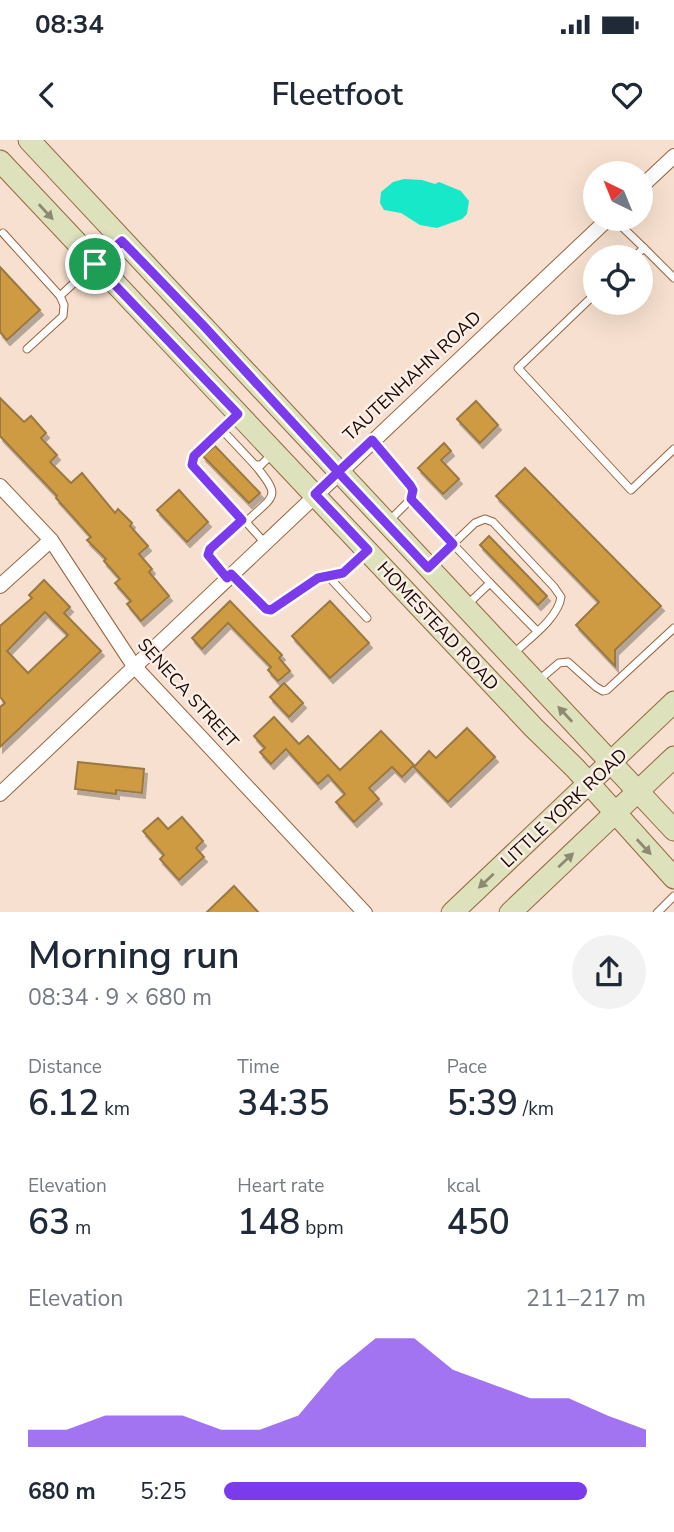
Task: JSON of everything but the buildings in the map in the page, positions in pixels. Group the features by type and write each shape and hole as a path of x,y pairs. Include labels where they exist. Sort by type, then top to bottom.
{"main road":[{"name":"HOMESTEAD ROAD","path":"29,140 674,830"},
{"name":"HOMESTEAD ROAD","path":"0,162 95,264 231,422 274,452 315,494 589,784 615,816 674,878"},
{"path":"95,264 122,241"},
{"name":"LITTLE YORK ROAD","path":"452,912 674,702"},
{"path":"517,910 674,757"}],"street":[{"path":"653,176 674,156"},
{"name":"TAUTENHAHN ROAD","path":"0,794 594,231"},
{"name":"SENECA STREET","path":"0,486 51,540 134,666 365,912"},
{"path":"0,586 51,540"}],"lane":[{"path":"626,231 641,245"},
{"path":"3,233 60,296 64,305 63,316 27,349"},
{"path":"653,257 674,278"},
{"path":"60,296 95,264"},
{"path":"583,306 518,368 631,490 674,449"},
{"path":"264,542 244,521 192,465 194,456 231,422 255,465 272,486 273,492 270,498 244,521 210,549 210,558 229,576 266,609 271,610 318,578 343,573 368,550"},
{"path":"372,440 413,490 411,499 387,524"},
{"path":"255,465 261,465 274,452"},
{"path":"411,499 537,631"},
{"path":"428,568 475,523 485,519 493,522 561,597 560,604 511,656"},
{"path":"327,575 367,618"},
{"path":"465,607 490,583"},
{"path":"536,683 559,663 568,662 596,687 607,690 674,628"},
{"path":"657,912 674,896"}],"water":[{"path":"404,179 435,184 439,182 461,191 469,201 467,214 462,219 437,228 420,225 401,213 384,210 380,203 381,192 393,182"}],"route":[{"path":"95,264 122,241 338,472 372,440 410,485 413,490 411,499 453,544 428,568 338,472 315,494 368,550 343,573 318,578 271,610 266,609 231,574 227,578 208,555 210,549 242,520 192,465 194,456 238,414 95,264"}]}
